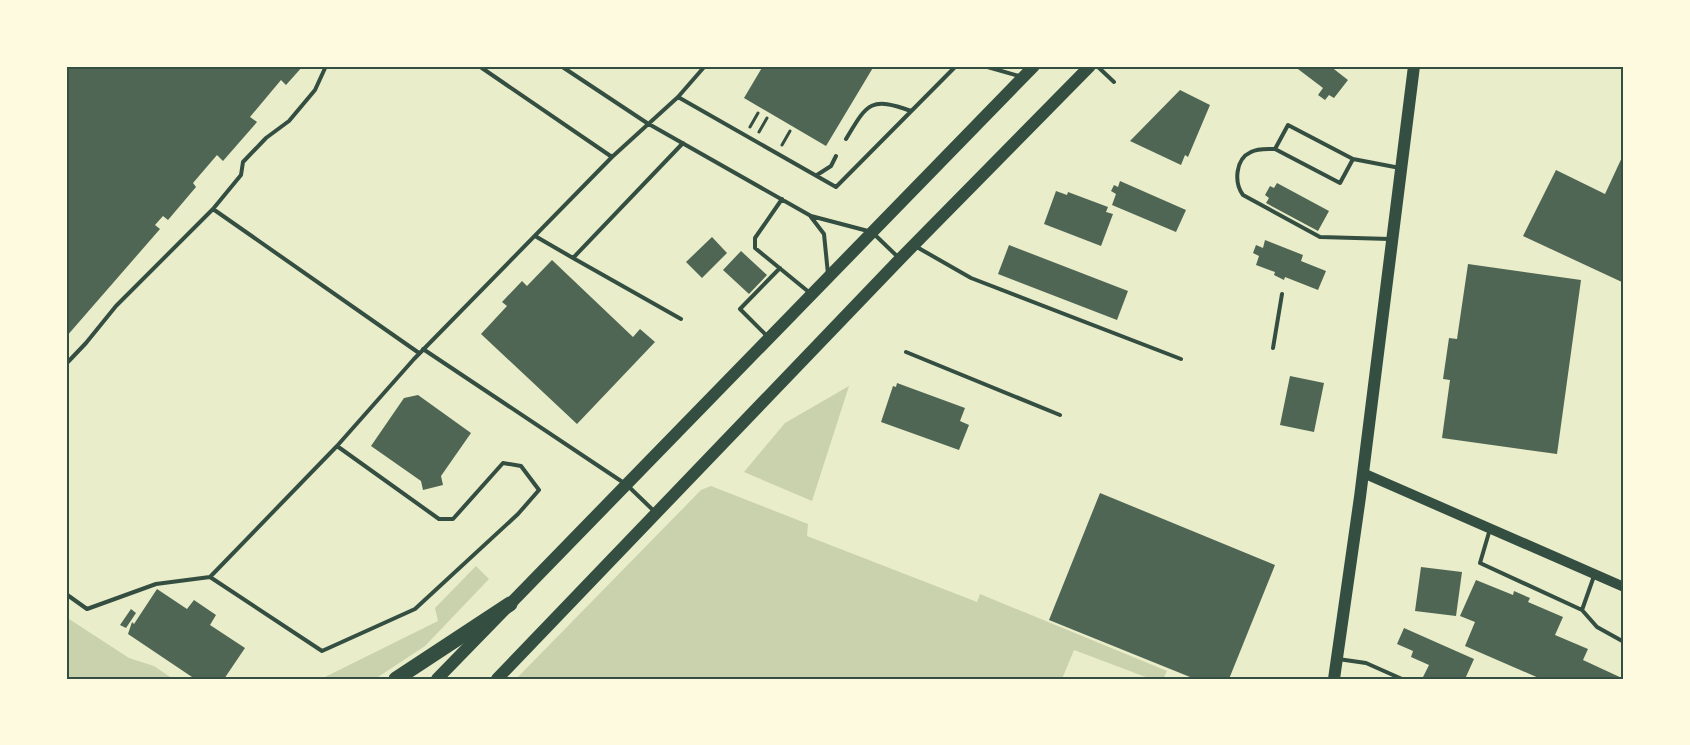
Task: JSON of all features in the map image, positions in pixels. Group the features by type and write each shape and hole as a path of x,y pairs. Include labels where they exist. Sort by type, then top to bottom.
{"highway":[{"path":"396,679 510,604"}],"main road":[{"path":"437,679 1034,66"},
{"path":"496,679 900,259 1090,66"},
{"path":"1335,678 1414,66"}],"street":[{"path":"1363,473 1624,587"}],"lane":[{"path":"66,364 86,344 116,306 213,209 241,175 243,162 266,138 289,121 315,90 326,66"},
{"path":"479,66 612,157"},
{"path":"561,66 647,123 811,216 873,233 900,259"},
{"path":"66,594 87,609 156,584 210,577 337,446 421,351 612,157 678,97 705,66"},
{"path":"678,97 836,187 956,66"},
{"path":"984,66 1023,77"},
{"path":"1097,66 1114,82"},
{"path":"1251,66 1266,66"},
{"path":"846,139 862,111 870,104 889,103 911,111"},
{"path":"1275,149 1288,125 1353,159 1401,168"},
{"path":"573,258 683,143"},
{"path":"1353,159 1340,183 1275,149 1261,149 1248,153 1240,163 1236,175 1238,188 1243,195 1320,237 1392,239"},
{"path":"817,176 831,166 836,156"},
{"path":"782,199 755,238 755,248 811,295"},
{"path":"213,209 421,351 627,485 657,514"},
{"path":"811,216 824,234 828,254 828,278"},
{"path":"535,236 681,319"},
{"path":"914,245 971,278 1181,359"},
{"path":"770,338 740,309 780,268"},
{"path":"1273,348 1282,294"},
{"path":"906,352 1060,415"},
{"path":"210,577 322,651 415,609 511,521 539,490 521,466 503,464 453,519 439,519 337,446"},
{"path":"1490,528 1479,563 1582,610 1597,627 1624,642"},
{"path":"1582,610 1594,575"},
{"path":"1338,659 1366,663 1402,679"}],"path":[{"path":"746,135 758,113"},
{"path":"755,141 767,118"},
{"path":"777,153 790,131"}],"green space":[{"path":"849,386 812,501 744,472 785,423"},
{"path":"711,486 808,524 807,536 977,602 980,594 1167,671 1163,679 1151,679 1074,650 1062,679 516,679 701,490"},
{"path":"476,566 489,579 425,646 375,679 321,679 438,621 435,608"},
{"path":"66,617 129,658 154,666 173,679 66,679"}],"building":[{"path":"66,66 303,66 286,85 281,80 250,117 257,122 223,161 217,155 193,183 196,187 168,220 163,216 155,225 160,229 66,337"},
{"path":"763,66 874,66 826,146 744,98"},
{"path":"1294,66 1330,66 1348,80 1334,98 1329,95 1325,100 1318,95 1323,88"},
{"path":"1180,90 1210,105 1188,157 1185,155 1181,165 1130,141"},
{"path":"1624,153 1624,283 1523,236 1556,170 1605,194"},
{"path":"1120,181 1186,210 1176,232 1112,205 1116,194 1111,191 1114,185 1118,187"},
{"path":"1277,183 1329,211 1318,231 1266,203 1269,198 1265,195 1270,186 1274,188"},
{"path":"1056,191 1067,195 1068,192 1108,207 1106,212 1113,214 1101,246 1044,224"},
{"path":"712,237 727,253 702,278 686,262"},
{"path":"1265,240 1303,255 1301,261 1326,271 1318,290 1285,277 1284,280 1274,275 1275,272 1256,265 1259,256 1253,253 1256,245 1263,248"},
{"path":"1009,245 1128,291 1117,320 998,274"},
{"path":"741,251 767,275 749,294 723,270"},
{"path":"552,260 633,337 640,329 655,342 577,424 481,334 507,306 502,302 522,281 527,286"},
{"path":"1468,264 1581,280 1557,454 1442,438 1450,380 1443,379 1449,338 1457,339"},
{"path":"1290,376 1324,383 1314,432 1280,425"},
{"path":"897,383 965,408 960,421 969,425 959,450 881,422 893,386 896,387"},
{"path":"418,395 471,433 441,476 443,485 423,490 421,481 371,446 404,398"},
{"path":"1100,493 1275,565 1229,679 1195,679 1049,620"},
{"path":"1421,567 1462,572 1456,616 1415,611"},
{"path":"1476,580 1513,595 1514,591 1530,598 1528,602 1563,617 1555,635 1588,649 1583,660 1624,679 1541,679 1465,646 1475,622 1460,616"},
{"path":"157,589 187,609 194,600 216,615 210,625 245,648 224,679 195,679 128,634 132,622 134,624"},
{"path":"131,609 136,613 126,628 120,625"},
{"path":"1404,628 1474,659 1465,679 1423,677 1429,665 1411,657 1413,651 1397,644"}]}
